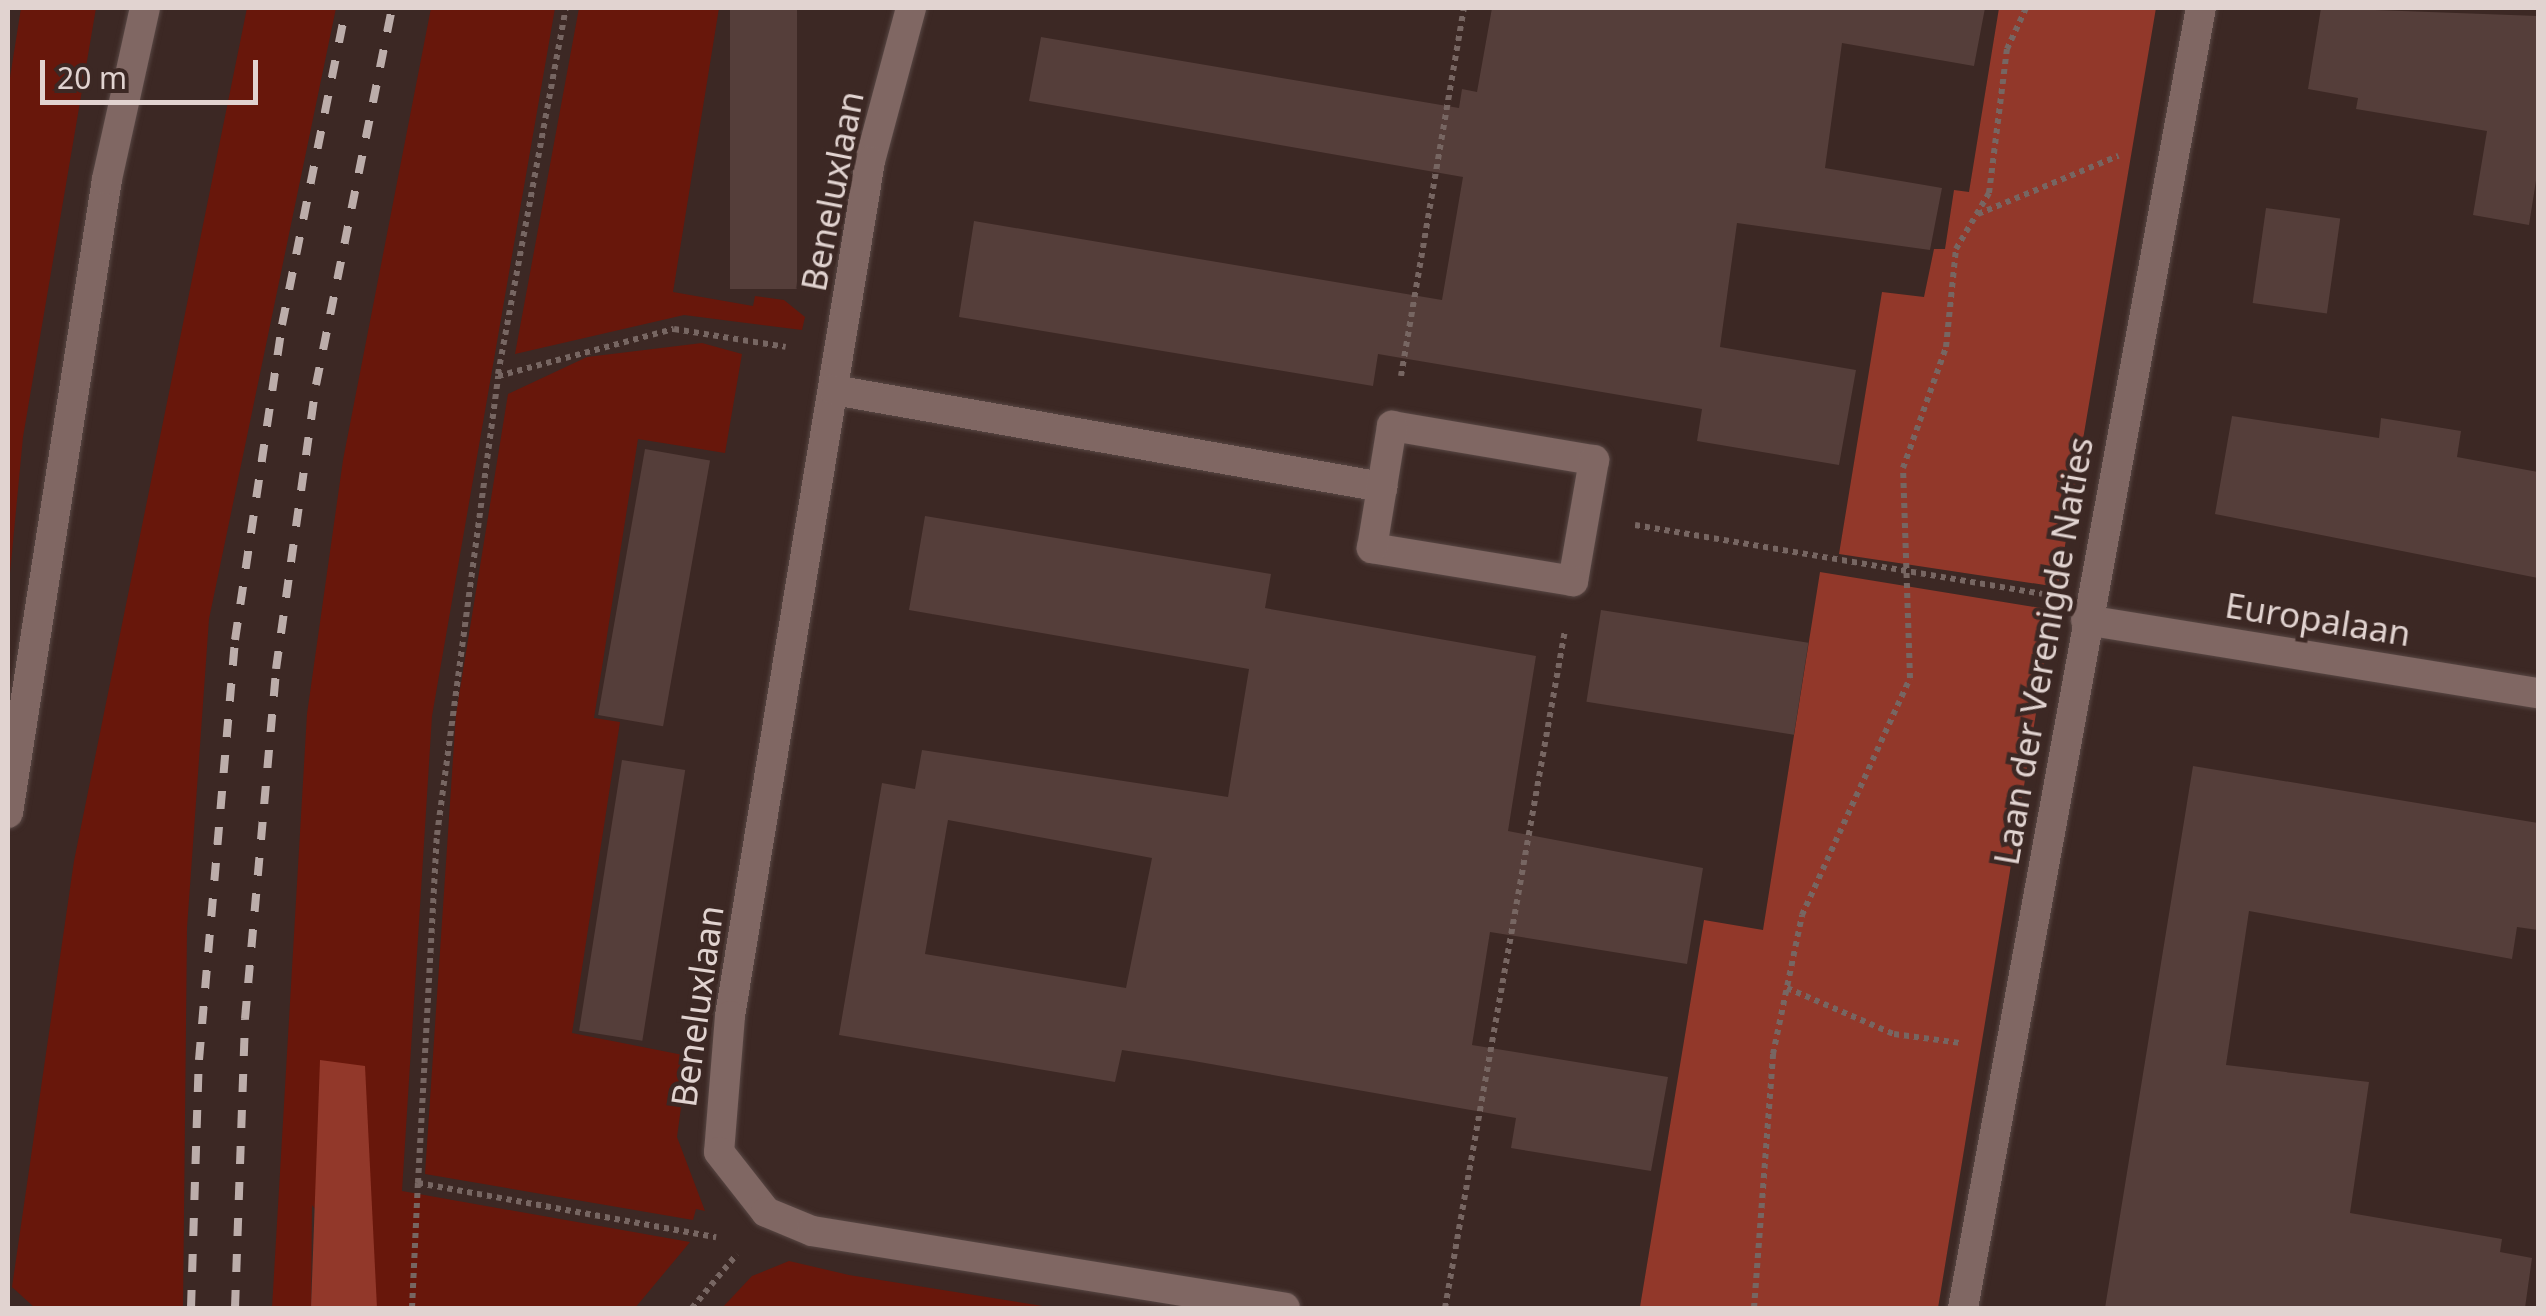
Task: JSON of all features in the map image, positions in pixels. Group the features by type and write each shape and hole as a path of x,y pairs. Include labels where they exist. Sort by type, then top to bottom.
{"street":[{"path":"8,813 107,179 145,8"},
{"name":"Beneluxlaan","path":"912,8 870,161 730,1016 719,1152 766,1212 812,1231 1286,1308"},
{"name":"Laan der Verenigde Naties","path":"1963,1308 2201,8"},
{"path":"834,390 1382,488"},
{"path":"1392,426 1594,460 1573,581 1372,548 1382,488 1392,426"},
{"name":"Europalaan","path":"2088,611 2538,693"}],"path":[{"path":"412,1308 437,835 498,376 566,8"},
{"path":"1392,426 1464,8"},
{"path":"1754,1308 1758,1171 1802,915 1910,678 1903,468 1946,346 1956,249 1989,192 2008,49 2026,8"},
{"path":"1976,214 2139,148 2176,147"},
{"path":"498,376 674,328 840,356"},
{"path":"1585,515 1907,573 2088,611"},
{"path":"1445,1308 1573,581"},
{"path":"1787,988 1894,1034 2009,1051"},
{"path":"418,1183 746,1242 692,1308"}],"shaded area":[{"path":"21,8 96,8 23,437 8,594 8,90"},
{"path":"247,8 336,8 209,619 187,928 183,1308 35,1308 12,1287 74,861"},
{"path":"431,8 555,8 432,716 402,1191 690,1242 635,1308 377,1308 372,1281 312,1205 311,1308 272,1308 307,714 343,460"},
{"path":"579,8 719,8 673,292 753,306 755,296 784,300 805,317 802,330 684,315 515,354"},
{"path":"1999,8 2156,8 2058,587 1839,554 1882,292 1924,297 1934,249 1945,249 1954,190 1969,192"},
{"path":"702,343 742,354 725,453 638,439 594,718 620,722 572,1033 688,1056 677,1137 705,1211 696,1209 693,1220 425,1174 456,714 508,394 587,357"},
{"path":"1820,572 2053,610 1938,1308 1640,1307 1704,920 1763,930"},
{"path":"320,1060 365,1066 377,1308 311,1308"},
{"path":"789,1261 849,1275 1055,1308 722,1308 752,1276"}],"building":[{"path":"730,8 797,8 797,289 730,289"},
{"path":"1492,8 1985,8 1974,66 1842,43 1825,168 1942,188 1930,250 1737,223 1720,347 1856,370 1839,465 1697,441 1702,409 1378,354 1373,386 959,317 974,221 1442,300 1463,177 1029,101 1041,37 1459,108 1462,89 1477,92"},
{"path":"2321,8 2538,16 2538,168 2529,225 2473,215 2487,131 2356,109 2358,98 2308,89"},
{"path":"2266,208 2340,218 2327,314 2253,303"},
{"path":"2232,416 2379,438 2381,418 2461,431 2457,457 2538,472 2538,578 2215,514"},
{"path":"645,449 710,460 663,726 598,715"},
{"path":"925,516 1271,574 1265,608 1536,656 1508,831 1703,868 1687,964 1490,932 1472,1045 1668,1077 1651,1171 1511,1148 1516,1118 1188,1060 1122,1050 1115,1082 839,1035 882,783 915,789 922,750 1228,797 1249,669 909,610","holes":["948,820 1152,858 1126,988 925,954"]},
{"path":"1601,610 1808,643 1794,735 1586,702"},
{"path":"622,760 685,770 642,1041 579,1031"},
{"path":"2193,766 2538,823 2538,930 2517,927 2512,959 2249,911 2226,1065 2369,1082 2350,1213 2502,1239 2500,1252 2532,1258 2525,1308 2105,1308"}],"railway":[{"path":"191,1308 199,1060 235,640 282,325 346,8"},
{"path":"235,1308 245,1019 276,669 316,385 392,8"}]}
